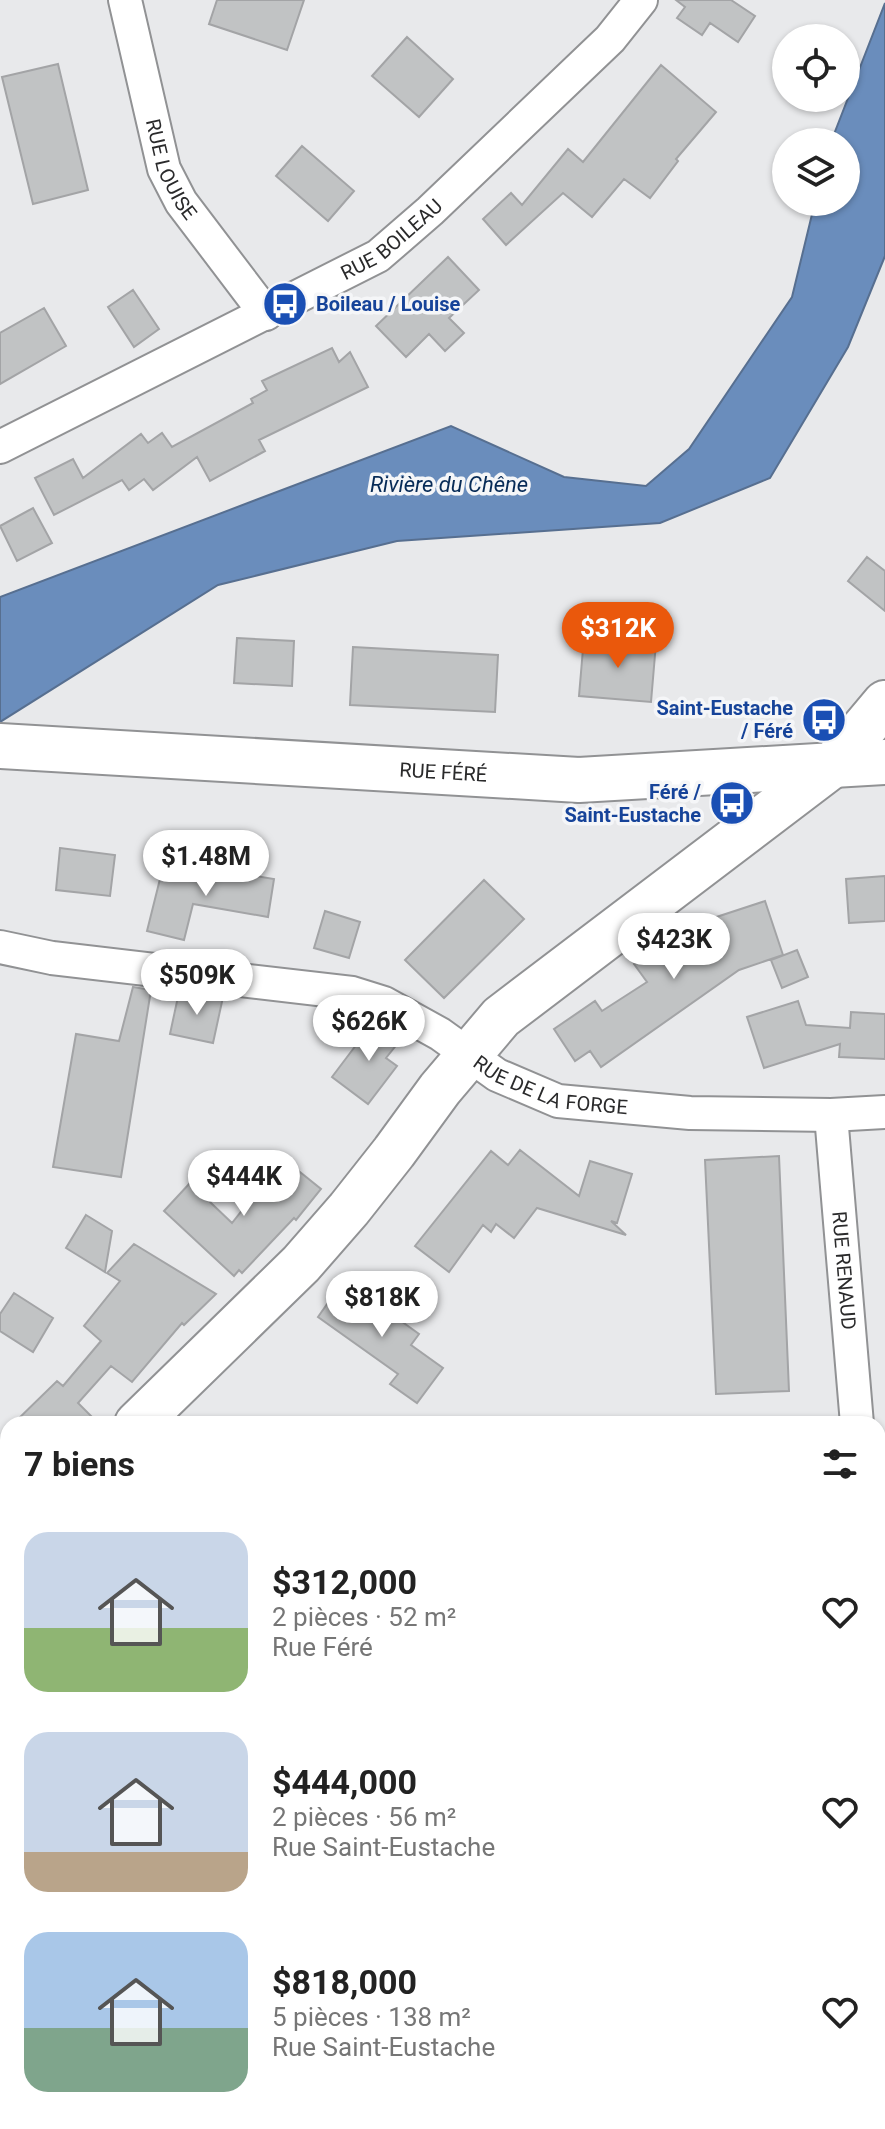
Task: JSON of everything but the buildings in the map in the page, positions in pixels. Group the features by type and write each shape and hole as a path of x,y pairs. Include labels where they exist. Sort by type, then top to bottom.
{"street":[{"name":"RUE LOUISE","path":"125,0 164,169 181,202 266,314"},
{"name":"RUE BOILEAU","path":"0,447 378,256 430,211 610,39 641,0"},
{"path":"145,1416 301,1264 501,1017 833,765 885,703"},
{"name":"RUE FÉRÉ","path":"2,746 579,780 885,762"},
{"name":"RUE DE LA FORGE","path":"0,947 52,958 352,993 384,1003 440,1034 497,1075 558,1101 690,1113 831,1115 885,1112"},
{"name":"RUE RENAUD","path":"831,1115 856,1416"}],"water":[{"name":"Rivière du Chêne","path":"885,3 885,256 848,347 770,478 660,523 397,541 218,585 0,722 0,597 451,426 564,477 646,486 689,449 792,297 812,216 860,216 860,128 836,128 843,112 860,112 860,67"}],"place":[{"name":"Boileau / Louise","path":"285,304"},
{"name":"Saint-Eustache / Féré","path":"824,720"},
{"name":"Féré / Saint-Eustache","path":"732,803"}]}
